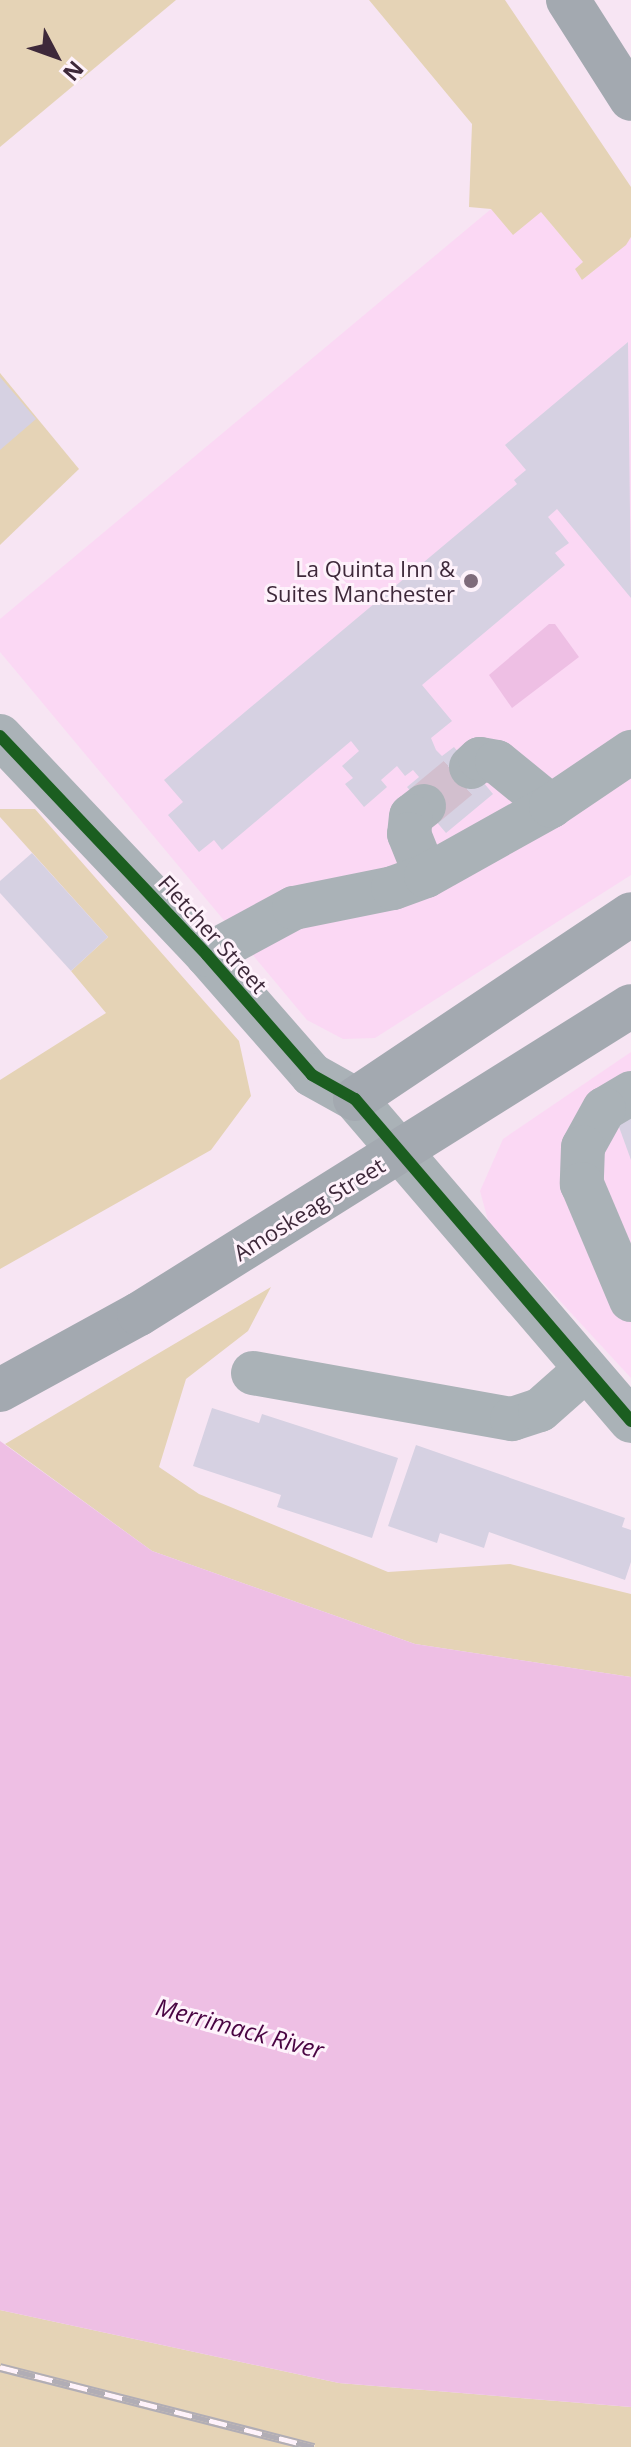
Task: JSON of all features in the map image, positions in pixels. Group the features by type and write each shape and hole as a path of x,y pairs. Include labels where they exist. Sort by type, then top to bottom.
{"main road":[{"path":"568,0 631,99"},
{"path":"355,1099 631,914"},
{"name":"Amoskeag Street","path":"11,1384 139,1314 631,1006"}],"street":[{"name":"Fletcher Street","path":"0,736 207,955 312,1075 355,1099 583,1372 629,1414"},
{"path":"207,955 294,908 393,888 426,876 551,806 631,752"},
{"path":"471,767 480,759 497,762 551,806"},
{"path":"424,806 411,816 409,834 426,876"},
{"path":"631,1093 604,1109 583,1147 582,1184 631,1300"},
{"path":"253,1373 512,1419 540,1410 583,1372"}],"shaded area":[{"path":"0,0 176,0 0,147"},
{"path":"369,0 505,0 631,187 631,237 626,245 582,280 575,269 583,262 541,212 513,235 491,209 469,207 472,124"},
{"path":"491,209 541,212 583,262 582,280 631,237 631,875 375,1038 343,1039 307,1020 0,652 0,619"},
{"path":"0,373 79,469 0,545"},
{"path":"0,809 35,809 239,1041 251,1096 211,1150 0,1269 0,1080 106,1013 71,971 108,937 0,817"},
{"path":"631,1052 631,1378 489,1224 480,1191 503,1139"},
{"path":"271,1287 248,1331 186,1379 159,1467 199,1494 388,1572 510,1564 631,1594 631,1677 415,1644 152,1551 5,1444"},
{"path":"0,2310 339,2383 631,2407 631,2447 0,2447"}],"water":[{"path":"549,624 555,624 579,657 512,708 489,675"},
{"name":"Merrimack River","path":"0,1441 152,1551 415,1644 631,1677 631,2407 339,2383 0,2310"}],"building":[{"name":"La Quinta Inn & Suites Manchester","path":"628,342 631,598 557,509 548,517 569,543 555,553 565,565 422,685 452,721 431,738 436,750 442,756 454,747 493,794 446,833 407,787 419,777 413,770 405,776 397,766 381,780 387,787 364,807 345,784 353,778 342,766 359,751 351,741 222,850 214,840 199,852 168,815 183,802 164,780 517,484 514,480 526,470 505,445"},
{"path":"0,377 36,419 0,450"},
{"path":"32,853 108,937 71,971 0,893 0,881"},
{"path":"631,1110 631,1160 615,1116"},
{"path":"212,1408 259,1423 262,1414 398,1458 372,1538 277,1507 281,1495 193,1466"},
{"path":"416,1445 625,1518 622,1527 631,1530 631,1562 625,1580 489,1532 484,1548 440,1533 437,1543 388,1526"}],"tunnel":[{"path":"424,806 471,767"}],"railway":[{"path":"0,2367 314,2447"}],"cycle path":[{"path":"0,736 207,955 312,1075 355,1099 631,1421"}],"place":[{"name":"La Quinta Inn & Suites Manchester","path":"471,581"}]}
